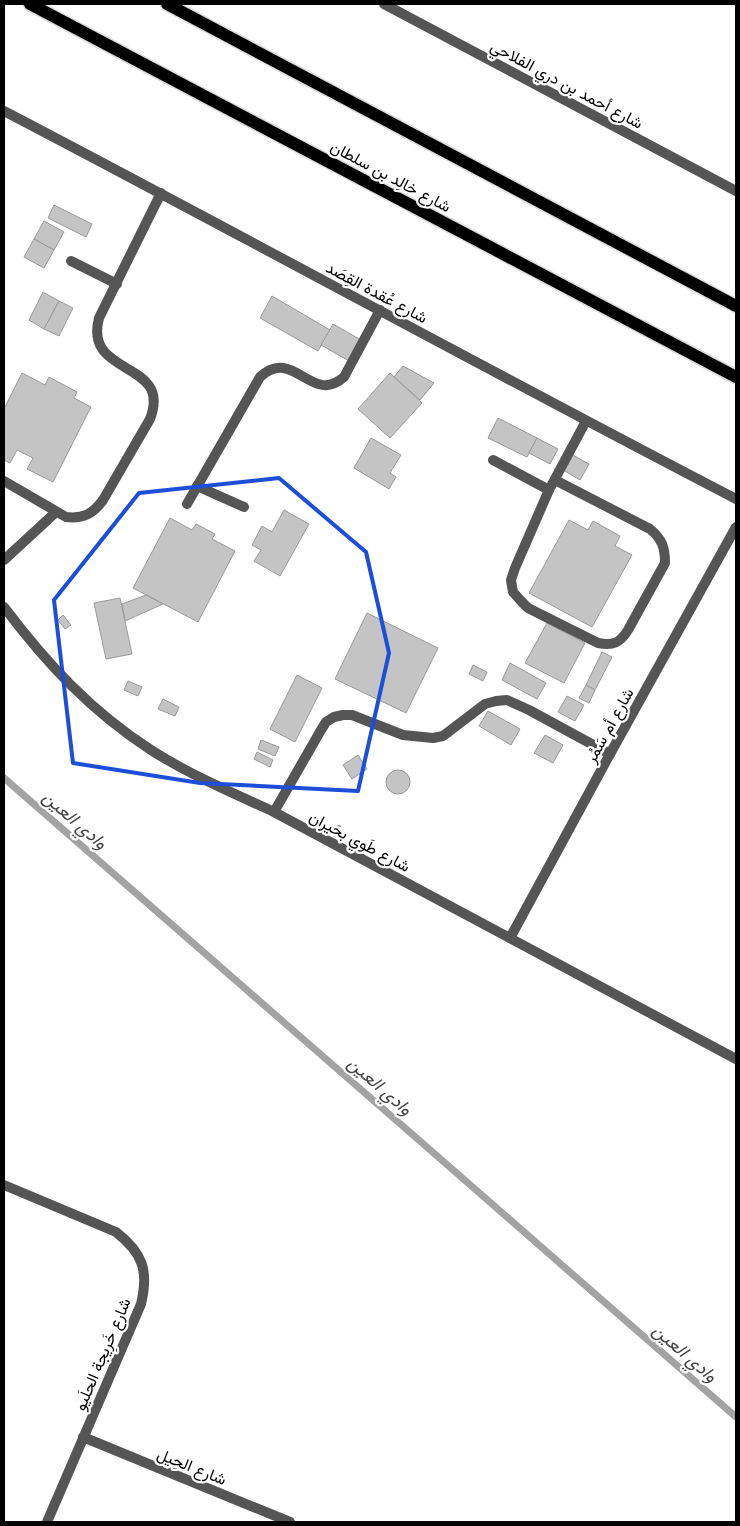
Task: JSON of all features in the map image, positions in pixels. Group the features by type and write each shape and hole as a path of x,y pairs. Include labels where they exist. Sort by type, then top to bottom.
{"main road":[{"name":"شارع خالِد بن سلطان","path":"30,4 736,377"},
{"path":"167,4 736,306"}],"street":[{"name":"شارع أحمد بن دري الفلاحي","path":"384,4 736,191"},
{"name":"شارع عُقدة القِصَد","path":"4,111 736,499"},
{"path":"4,481 66,517 88,516 97,509 150,419 154,408 154,396 149,385 139,376 109,358 97,340 96,328 99,318 161,193"},
{"path":"71,261 117,284"},
{"path":"187,504 260,377 266,371 276,368 290,369 315,384 331,386 338,383 344,377 380,310"},
{"path":"555,480 650,529 663,543 665,563 628,630 623,638 616,643 607,645 598,643 528,608 513,592 511,580 549,490 586,420"},
{"path":"493,460 549,490"},
{"path":"197,486 244,507"},
{"path":"4,560 56,512"},
{"name":"شارع أم سَمُر","path":"510,938 736,527"},
{"name":"شارع طَوي بحَيران","path":"4,607 55,670 111,721 145,746 174,763 274,812 736,1059"},
{"path":"274,812 326,722 343,714 352,715 403,735 433,738 444,736 485,704 496,700 507,700 610,754"},
{"name":"شارع خَرِيجة الحلَيو","path":"4,1185 116,1232 130,1242 139,1256 144,1272 145,1288 141,1304 47,1522"},
{"name":"شارع الحِيل","path":"83,1437 290,1522"}],"highlighted area":[{"path":"279,478 366,552 389,653 358,791 200,783 73,763 54,600 139,493"}],"building":[{"path":"54,205 92,224 86,237 48,218"},
{"path":"44,221 64,232 54,250 34,239"},
{"path":"34,239 54,250 44,268 24,257"},
{"path":"43,292 59,301 44,329 29,320"},
{"path":"272,296 330,330 318,351 260,318"},
{"path":"59,301 73,308 59,336 44,329"},
{"path":"333,324 361,340 349,361 321,345"},
{"path":"403,366 434,383 420,400 394,377"},
{"path":"22,373 45,385 49,377 77,392 74,398 91,407 53,482 27,469 33,458 17,450 10,463 4,460 4,409"},
{"path":"390,373 422,403 390,438 358,409"},
{"path":"498,418 537,438 527,457 488,438"},
{"path":"371,438 401,455 390,473 396,477 389,489 354,468"},
{"path":"537,438 558,449 550,464 529,453"},
{"path":"571,454 589,464 580,480 563,470"},
{"path":"284,510 309,524 280,576 254,561 261,550 252,545 262,526 272,532"},
{"path":"170,518 192,530 196,524 215,534 212,539 235,551 198,622 133,588"},
{"path":"569,520 588,530 593,521 620,536 615,546 632,555 592,627 529,593"},
{"path":"146,595 163,604 125,621 122,604"},
{"path":"120,598 132,654 106,659 94,603"},
{"path":"367,613 438,648 406,713 335,679"},
{"path":"63,615 71,625 65,629 58,620"},
{"path":"547,623 585,643 564,683 525,663"},
{"path":"602,652 612,657 595,690 586,685"},
{"path":"510,663 546,683 537,699 502,680"},
{"path":"473,665 487,672 483,681 469,674"},
{"path":"297,675 322,688 295,742 270,729"},
{"path":"128,681 142,687 138,696 124,690"},
{"path":"586,685 595,690 589,703 579,698"},
{"path":"567,696 584,705 575,721 558,712"},
{"path":"163,699 179,707 175,716 158,709"},
{"path":"488,711 520,729 511,745 479,726"},
{"path":"545,735 563,745 553,763 534,753"},
{"path":"261,740 279,747 275,756 258,749"},
{"path":"257,752 273,760 270,767 254,759"},
{"path":"358,755 367,769 352,779 343,765"},
{"path":"398,770 407,773 410,782 407,791 398,794 389,791 386,782 389,773"}],"waterway":[{"name":"وادي العين","path":"4,778 736,1417"}]}
